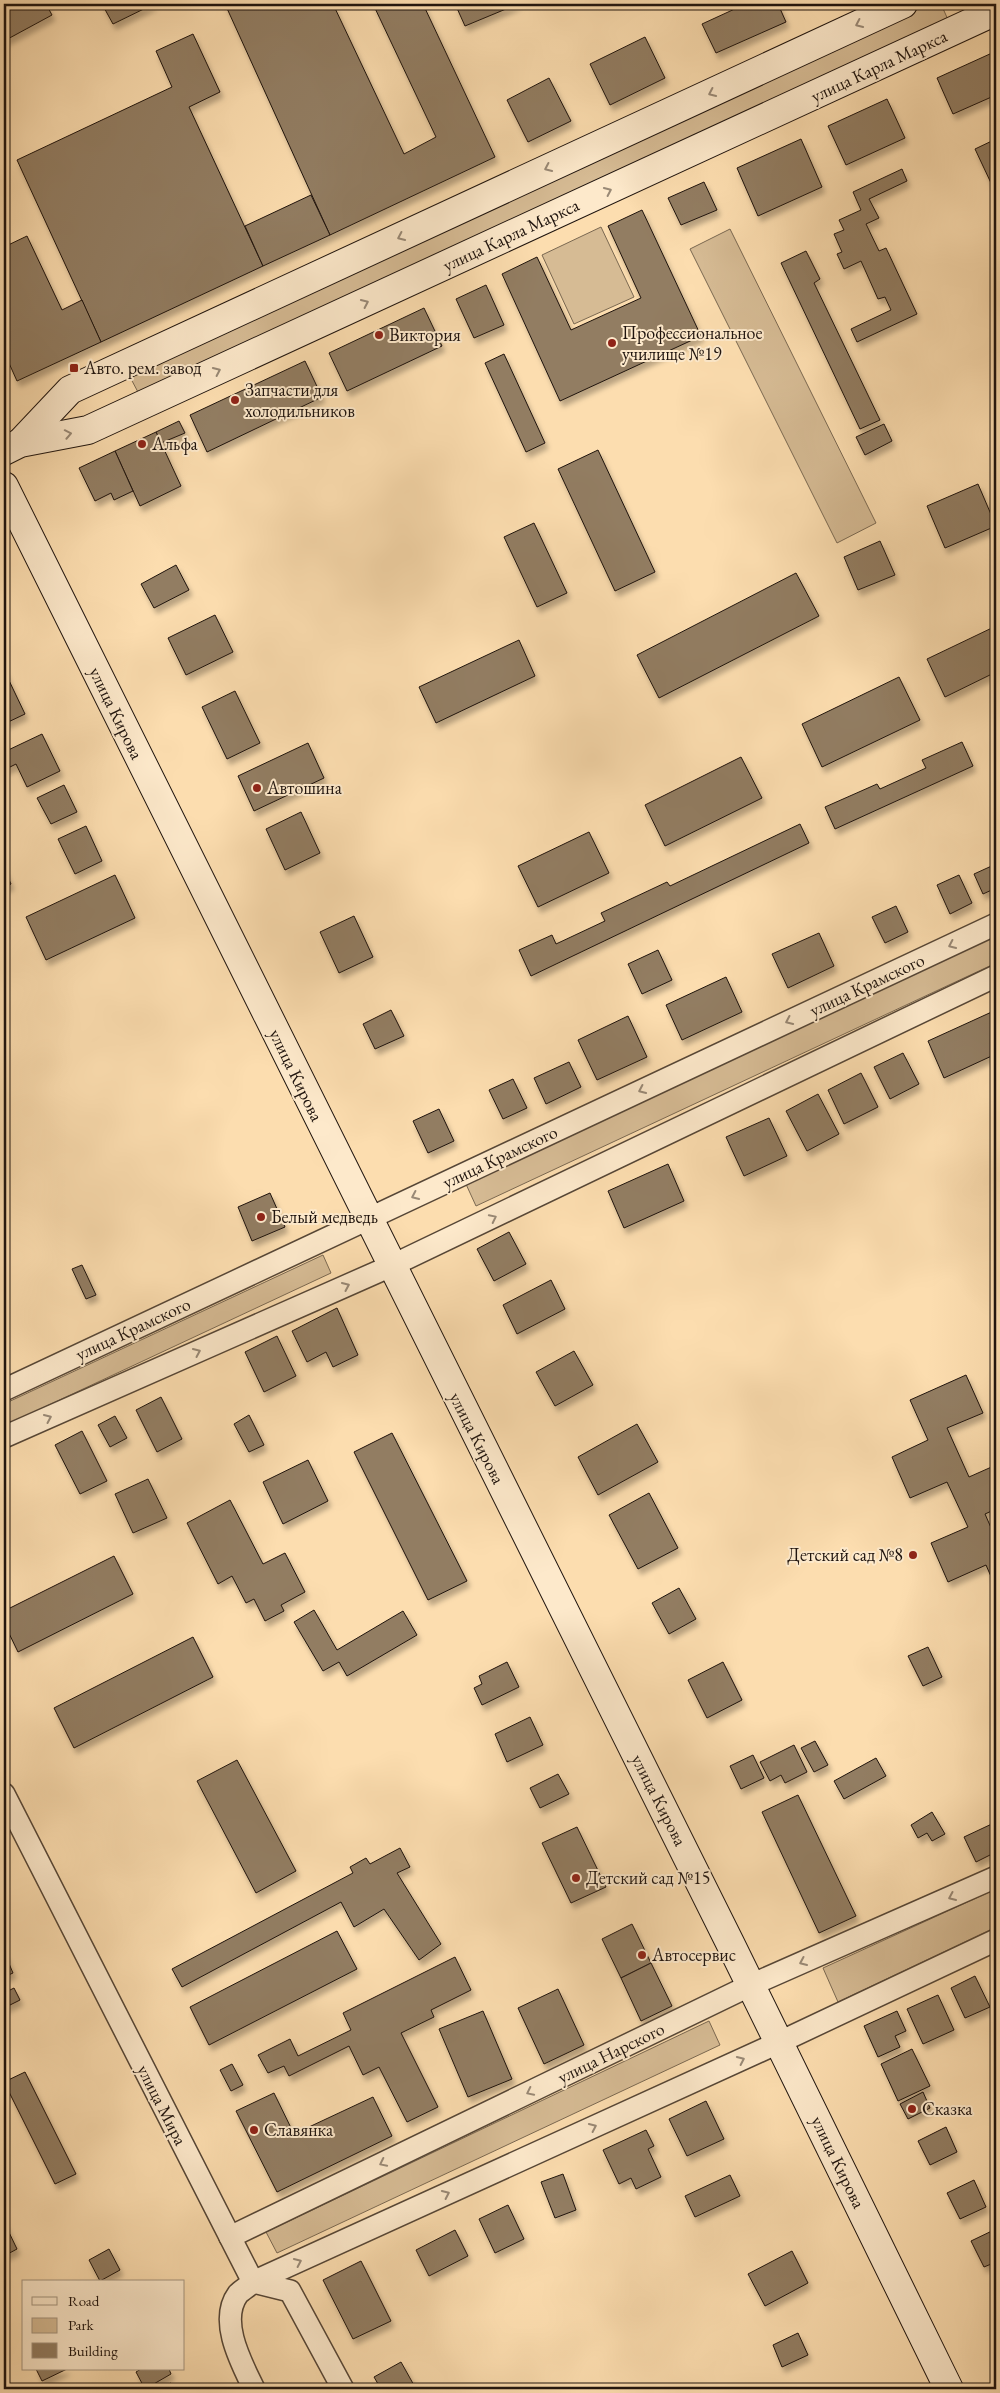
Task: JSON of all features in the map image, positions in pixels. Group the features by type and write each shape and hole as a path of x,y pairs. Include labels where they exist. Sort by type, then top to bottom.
{"main road":[{"name":"улица Карла Маркса","path":"12,447 70,390 903,4"},
{"name":"улица Карла Маркса","path":"12,447 88,430 996,12"},
{"name":"улица Кирова","path":"4,486 367,1219 780,2042 949,2389"}],"street":[{"name":"улица Крамского","path":"4,1390 996,924"},
{"path":"4,1438 391,1266 996,976"},
{"name":"улица Мира","path":"4,1794 253,2282"},
{"name":"улица Нарского","path":"230,2236 751,1986 996,1877"},
{"path":"254,2389 233,2340 230,2317 238,2295 253,2282 780,2042 996,1940"},
{"path":"253,2282 290,2291 343,2389"}],"green space":[{"path":"929,4 941,4 949,22 139,394 130,377"},
{"path":"601,227 634,297 574,324 542,255"},
{"path":"730,229 876,523 837,543 690,249"},
{"path":"996,935 996,963 476,1206 465,1182"},
{"path":"323,1255 331,1273 4,1426 4,1404"},
{"path":"996,1889 996,1927 838,2002 823,1968"},
{"path":"709,2021 720,2045 277,2253 266,2232"}],"building":[{"path":"4,4 46,4 52,15 4,41"},
{"path":"102,4 154,4 113,24"},
{"path":"225,4 333,4 404,154 436,137 373,4 423,4 495,157 330,235"},
{"path":"461,4 518,4 465,26 456,6"},
{"path":"737,4 778,4 786,22 716,53 702,24 739,7"},
{"path":"193,34 220,92 189,107 263,266 101,342 17,160 172,87 156,51"},
{"path":"645,37 665,78 610,105 590,64"},
{"path":"992,53 996,62 996,95 953,114 937,78"},
{"path":"549,78 571,121 528,142 507,100"},
{"path":"887,99 905,138 846,165 828,126"},
{"path":"801,139 822,187 758,216 737,168"},
{"path":"996,139 996,181 991,183 975,149"},
{"path":"902,169 907,181 869,199 879,218 866,224 879,251 886,248 917,314 857,342 851,329 891,310 885,297 878,299 861,261 844,269 837,254 842,252 834,234 844,230 839,220 861,210 853,192"},
{"path":"704,182 717,210 681,225 668,198"},
{"path":"311,195 330,235 263,266 245,226"},
{"path":"642,210 701,336 560,401 502,274 537,257 571,330 641,298 608,226"},
{"path":"27,236 62,310 82,300 101,342 17,381 4,352 4,247"},
{"path":"806,251 820,279 814,283 880,420 860,429 781,263"},
{"path":"486,285 504,325 474,338 456,299"},
{"path":"424,308 442,346 347,391 329,353"},
{"path":"504,354 545,443 526,452 485,363"},
{"path":"305,361 322,397 207,452 190,415"},
{"path":"179,421 185,433 161,443 156,432"},
{"path":"884,424 892,441 865,455 856,437"},
{"path":"156,432 181,486 140,506 115,451"},
{"path":"598,450 655,572 615,591 558,469"},
{"path":"115,451 133,491 114,500 111,493 95,501 79,468"},
{"path":"978,484 996,526 945,548 927,506"},
{"path":"534,523 567,593 537,607 504,537"},
{"path":"880,541 895,575 858,590 844,557"},
{"path":"176,565 189,590 154,608 141,584"},
{"path":"796,573 819,616 659,698 637,655"},
{"path":"215,615 233,652 186,675 168,638"},
{"path":"996,626 996,672 945,697 927,659"},
{"path":"519,640 535,676 436,723 419,687"},
{"path":"4,670 25,714 4,724"},
{"path":"899,677 920,720 822,767 802,724"},
{"path":"235,691 260,743 227,759 202,707"},
{"path":"42,734 60,771 27,787 16,764 4,770 4,752"},
{"path":"962,742 973,766 835,829 825,807 877,784 880,789 926,768 922,760"},
{"path":"308,743 324,778 254,811 238,776"},
{"path":"741,757 762,798 665,846 645,805"},
{"path":"64,785 77,812 51,824 37,798"},
{"path":"301,812 320,853 285,870 266,829"},
{"path":"800,824 809,843 531,976 519,950 552,935 556,944 605,921 601,913 667,882 670,886"},
{"path":"86,826 102,861 75,874 58,839"},
{"path":"589,832 609,873 538,907 518,866"},
{"path":"996,864 996,888 983,894 974,874"},
{"path":"4,869 11,884 4,888"},
{"path":"115,875 135,918 46,960 26,917"},
{"path":"959,875 972,903 950,914 937,885"},
{"path":"896,906 908,932 885,943 872,917"},
{"path":"354,916 373,957 339,973 320,932"},
{"path":"819,933 834,966 788,988 772,954"},
{"path":"658,950 672,980 642,994 628,964"},
{"path":"726,977 742,1012 682,1040 666,1005"},
{"path":"391,1010 404,1036 375,1049 363,1024"},
{"path":"996,1010 996,1054 944,1078 928,1041"},
{"path":"628,1016 647,1057 597,1080 578,1040"},
{"path":"903,1053 919,1084 890,1099 874,1067"},
{"path":"569,1062 581,1087 546,1104 534,1078"},
{"path":"861,1073 878,1107 844,1124 828,1090"},
{"path":"513,1079 527,1108 503,1119 489,1090"},
{"path":"818,1094 839,1134 807,1151 786,1111"},
{"path":"439,1109 454,1141 428,1153 413,1121"},
{"path":"769,1118 787,1156 744,1176 726,1137"},
{"path":"668,1164 684,1201 624,1228 608,1191"},
{"name":"Белый медведь","path":"270,1193 285,1227 252,1241 238,1207"},
{"path":"509,1232 526,1264 494,1281 477,1249"},
{"path":"82,1265 96,1295 86,1299 72,1269"},
{"path":"551,1280 565,1309 517,1334 503,1305"},
{"path":"337,1308 358,1355 333,1367 326,1352 307,1362 292,1331"},
{"path":"277,1336 296,1376 264,1392 245,1352"},
{"path":"574,1351 593,1385 555,1406 536,1372"},
{"path":"966,1375 983,1413 947,1428 969,1477 996,1465 996,1509 985,1514 996,1539 996,1588 986,1565 948,1582 931,1543 968,1527 947,1482 910,1498 892,1457 928,1440 910,1400"},
{"path":"161,1397 182,1439 157,1452 136,1410"},
{"path":"249,1415 264,1445 249,1452 234,1424"},
{"path":"115,1416 127,1438 110,1447 98,1425"},
{"path":"637,1424 658,1462 598,1495 578,1457"},
{"path":"82,1431 107,1481 80,1494 55,1445"},
{"path":"392,1433 467,1581 428,1600 354,1452"},
{"path":"308,1460 328,1501 283,1524 263,1482"},
{"path":"148,1479 167,1518 133,1533 115,1494"},
{"path":"649,1493 678,1548 638,1569 609,1515"},
{"path":"230,1500 263,1564 285,1553 305,1592 281,1605 284,1611 265,1621 254,1599 246,1603 232,1576 218,1584 187,1523"},
{"path":"114,1556 133,1594 18,1652 4,1623 4,1611"},
{"path":"679,1588 696,1619 669,1634 652,1603"},
{"path":"314,1610 337,1650 403,1611 417,1635 347,1676 339,1662 323,1671 294,1622"},
{"path":"193,1637 213,1677 74,1748 54,1708"},
{"path":"928,1647 942,1677 923,1686 908,1656"},
{"path":"507,1662 519,1687 482,1705 474,1688 482,1684 479,1676"},
{"path":"723,1662 742,1700 707,1718 688,1680"},
{"path":"530,1717 543,1745 507,1762 495,1734"},
{"path":"815,1741 828,1765 814,1772 801,1748"},
{"path":"794,1745 807,1772 785,1783 781,1775 770,1781 760,1762"},
{"path":"753,1755 764,1778 741,1789 730,1766"},
{"path":"876,1758 886,1776 844,1799 834,1781"},
{"path":"237,1760 296,1871 256,1893 197,1781"},
{"path":"558,1774 569,1794 540,1808 530,1788"},
{"path":"798,1795 856,1916 819,1933 762,1812"},
{"path":"932,1812 945,1834 932,1841 927,1833 918,1838 911,1825"},
{"path":"996,1822 996,1852 976,1862 964,1837"},
{"path":"577,1827 606,1887 571,1903 542,1843"},
{"path":"400,1848 410,1867 397,1873 441,1944 419,1960 384,1909 354,1927 341,1902 182,1987 172,1969 353,1873 350,1867 366,1858 370,1864"},
{"path":"632,1924 651,1963 621,1978 602,1939"},
{"path":"337,1931 357,1969 209,2045 190,2007"},
{"path":"4,1952 13,1973 4,1977"},
{"path":"455,1957 471,1990 431,2010 434,2017 401,2033 438,2107 407,2122 379,2067 363,2075 349,2046 289,2076 284,2066 268,2073 258,2055 290,2039 298,2056 351,2030 343,2013"},
{"path":"651,1963 672,2006 641,2021 621,1978"},
{"path":"975,1976 990,2007 965,2018 951,1988"},
{"path":"14,1988 20,2000 4,2008 4,1993"},
{"path":"558,1989 584,2045 544,2064 518,2008"},
{"path":"938,1995 954,2030 923,2044 907,2009"},
{"path":"483,2011 512,2079 468,2097 439,2029"},
{"path":"897,2011 906,2031 895,2036 900,2047 878,2057 864,2026"},
{"path":"912,2049 930,2086 898,2101 881,2064"},
{"path":"232,2064 243,2085 231,2091 220,2070"},
{"path":"25,2072 76,2174 55,2184 4,2082"},
{"path":"923,2092 930,2108 908,2119 900,2104"},
{"path":"274,2093 294,2134 373,2097 392,2136 277,2192 236,2111"},
{"path":"706,2101 724,2139 687,2156 669,2119"},
{"path":"946,2127 957,2152 930,2165 918,2141"},
{"path":"646,2130 654,2146 648,2149 661,2177 636,2189 631,2178 619,2184 603,2150"},
{"path":"563,2174 576,2210 555,2218 541,2182"},
{"path":"730,2175 740,2196 695,2217 685,2196"},
{"path":"974,2180 986,2207 960,2219 947,2193"},
{"path":"508,2205 524,2239 495,2253 479,2219"},
{"path":"4,2222 17,2249 4,2256"},
{"path":"996,2229 996,2262 984,2267 971,2241"},
{"path":"455,2230 468,2256 429,2276 416,2250"},
{"path":"109,2249 120,2270 99,2280 89,2260"},
{"path":"792,2251 808,2283 765,2306 748,2274"},
{"path":"361,2261 391,2321 353,2339 323,2280"},
{"path":"798,2333 808,2355 782,2367 773,2345"},
{"path":"401,2362 415,2387 411,2389 381,2389 374,2377"},
{"path":"36,2370 65,2370 42,2381"},
{"path":"139,2370 169,2370 171,2374 145,2389 136,2372"},
{"path":"171,2383 174,2389 156,2389"}],"place":[{"name":"Виктория","path":"379,335"},
{"name":"Профессиональное училище №19","path":"612,343"},
{"name":"Авто. рем. завод","path":"74,368"},
{"name":"Запчасти для холодильников","path":"235,400"},
{"name":"Альфа","path":"142,444"},
{"name":"Автошина","path":"257,788"},
{"name":"Белый медведь","path":"261,1217"},
{"name":"Детский сад №8","path":"913,1555"},
{"name":"Детский сад №15","path":"576,1878"},
{"name":"Автосервис","path":"642,1955"},
{"name":"Сказка","path":"912,2109"},
{"name":"Славянка","path":"254,2130"}]}
